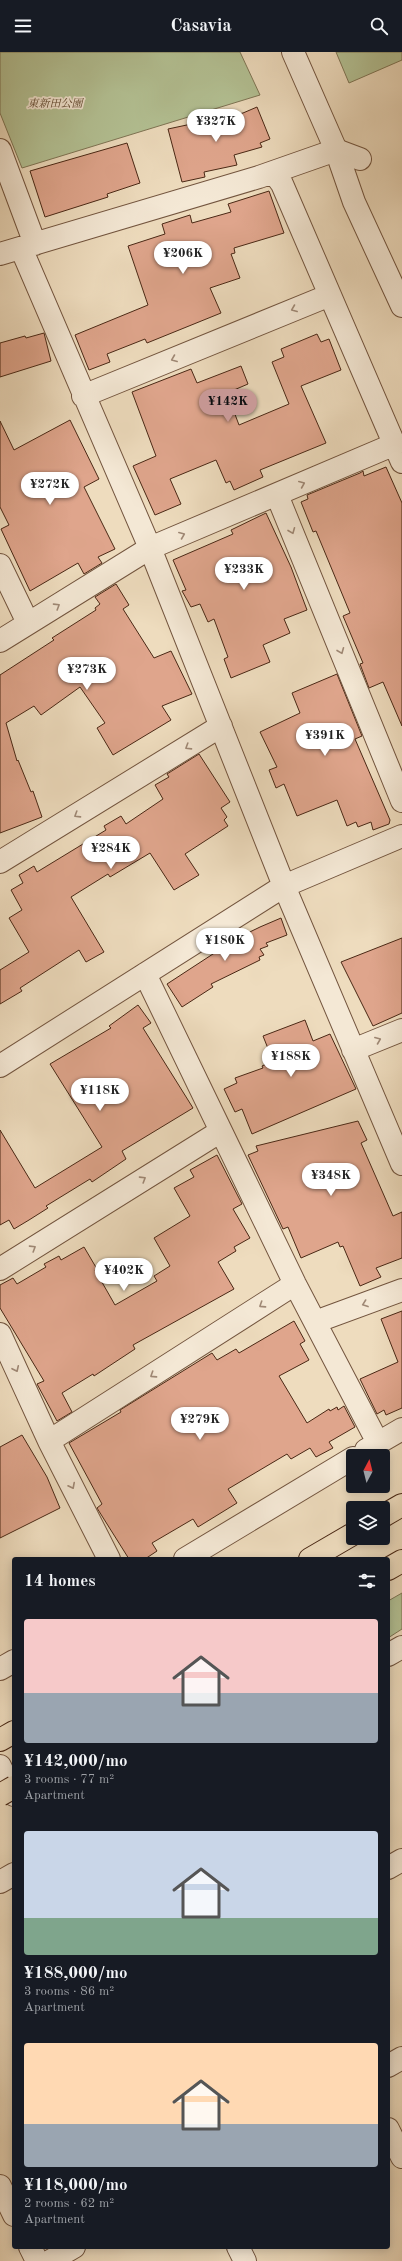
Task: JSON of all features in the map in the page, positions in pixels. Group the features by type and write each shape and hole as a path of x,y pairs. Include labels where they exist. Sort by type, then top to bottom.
{"highway":[{"path":"390,1512 402,1505"},
{"path":"313,1557 346,1538"},
{"path":"390,1568 402,1561"},
{"path":"0,1740 12,1733"},
{"path":"0,1795 12,1788"}],"street":[{"path":"293,52 336,150 354,202 402,306"},
{"path":"0,150 28,246 83,396 150,548 284,886 402,1164"},
{"path":"0,254 274,172 336,150 360,159"},
{"path":"0,641 150,548 277,495 398,453 282,184 274,172"},
{"path":"83,396 330,295"},
{"path":"277,495 402,801"},
{"path":"0,565 28,623"},
{"path":"0,862 221,726"},
{"path":"0,1066 284,886 402,836"},
{"path":"145,974 295,1284 378,1443"},
{"path":"353,1050 402,1030"},
{"path":"0,1269 221,1131"},
{"path":"50,1441 295,1284"},
{"path":"315,1322 402,1290"},
{"path":"0,1334 50,1441 108,1557"},
{"path":"368,1449 402,1429"},
{"path":"188,1557 346,1462"},
{"path":"390,1654 402,1647"},
{"path":"0,1669 12,1662"},
{"path":"0,1766 12,1790"},
{"path":"390,1867 402,1860"},
{"path":"0,1882 12,1875"},
{"path":"390,2065 402,2058"},
{"path":"390,2133 402,2157"},
{"path":"0,2186 12,2211"},
{"path":"31,2249 37,2261"},
{"path":"50,2261 71,2249"},
{"path":"239,2249 244,2261"}],"green space":[{"name":"東新田公園","path":"0,52 240,52 260,95 22,168 0,113"},
{"path":"336,52 402,52 402,60 349,83"},
{"path":"402,1593 402,1629 390,1637 390,1600"}],"building":[{"path":"257,107 270,139 260,143 262,147 234,155 237,165 204,172 205,177 182,182 168,129 243,113"},
{"path":"127,143 140,183 107,194 108,197 45,217 30,171"},
{"path":"269,191 284,233 234,248 235,253 231,254 240,278 210,288 221,313 147,343 145,339 107,354 110,362 89,370 75,335 148,305 128,246 165,234 162,224 190,215 192,223 231,212 228,204"},
{"path":"44,333 51,361 0,377 0,343 25,336 26,338"},
{"path":"317,334 321,342 329,339 341,370 301,386 326,443 260,470 263,477 234,490 230,481 226,483 216,460 170,479 181,504 155,515 133,466 156,456 132,392 191,369 197,383 241,366 248,384 227,393 239,425 289,404 272,362 284,357 281,349"},
{"path":"70,420 99,479 84,487 115,549 98,557 102,563 84,574 78,563 30,591 1,529 9,525 0,507 0,421 14,450"},
{"path":"386,467 402,503 402,726 383,682 369,688 360,664 363,663 343,616 350,613 316,531 313,532 301,502 308,499 307,495 363,471 364,476"},
{"path":"266,513 291,567 307,610 284,619 290,633 263,645 270,662 231,678 224,659 228,657 214,619 208,622 200,604 191,607 182,591 186,590 173,560 233,534 231,530"},
{"path":"116,584 129,605 123,609 154,658 171,651 192,694 162,706 171,720 113,755 97,728 105,723 80,687 41,715 34,706 6,723 17,761 18,760 31,792 33,791 42,817 0,833 0,675 54,640 52,638 96,610 95,608 100,604 95,597"},
{"path":"337,674 362,736 355,739 390,820 389,824 373,830 371,822 358,827 356,822 347,826 337,800 297,816 284,784 276,788 269,770 277,767 260,732 300,713 292,693"},
{"path":"199,754 230,802 221,808 227,817 224,820 228,826 185,854 199,875 174,890 150,853 110,877 108,874 71,897 104,952 86,962 79,950 20,988 22,991 0,1004 0,970 29,952 9,918 22,910 11,890 23,883 19,875 34,866 37,872 106,830 104,826 121,816 126,824 163,799 155,785 169,777 167,774"},
{"path":"281,918 287,935 266,943 268,946 260,949 264,955 259,957 260,960 211,984 213,987 182,1007 167,984 216,952 215,949"},
{"path":"402,938 402,1013 373,1026 341,962"},
{"path":"138,1005 151,1023 143,1028 193,1108 122,1151 126,1159 92,1182 90,1179 46,1206 48,1208 14,1229 9,1220 0,1225 0,1130 35,1188 102,1147 50,1064 111,1028 109,1026"},
{"path":"305,1020 313,1041 330,1034 356,1089 252,1134 242,1109 235,1112 224,1089 237,1083 235,1078 263,1068 262,1066 273,1061 263,1036"},
{"path":"358,1121 367,1140 361,1143 393,1216 402,1212 402,1258 376,1268 381,1277 360,1286 343,1246 340,1247 338,1242 301,1258 288,1227 283,1229 248,1155 258,1151 256,1146"},
{"path":"217,1155 242,1204 233,1209 250,1238 234,1247 236,1251 218,1262 234,1289 133,1345 135,1349 94,1376 93,1374 62,1393 72,1412 57,1421 37,1384 44,1381 0,1308 0,1285 13,1278 17,1284 46,1267 44,1264 59,1256 61,1260 84,1247 115,1305 157,1281 154,1276 170,1266 154,1238 190,1216 174,1188 194,1177 190,1170"},
{"path":"402,1311 402,1408 386,1415 384,1410 377,1414 360,1379 398,1362 381,1319"},
{"path":"294,1321 305,1341 300,1344 309,1360 279,1376 307,1423 329,1409 330,1411 337,1407 338,1410 344,1406 355,1427 329,1442 333,1448 316,1457 310,1448 291,1459 287,1454 228,1489 237,1503 198,1527 193,1519 152,1543 157,1551 148,1557 128,1557 97,1508 102,1504 69,1443 121,1412 120,1410 212,1353 217,1360 236,1349 239,1353"},
{"path":"22,1435 47,1477 60,1508 0,1538 0,1447"}]}
